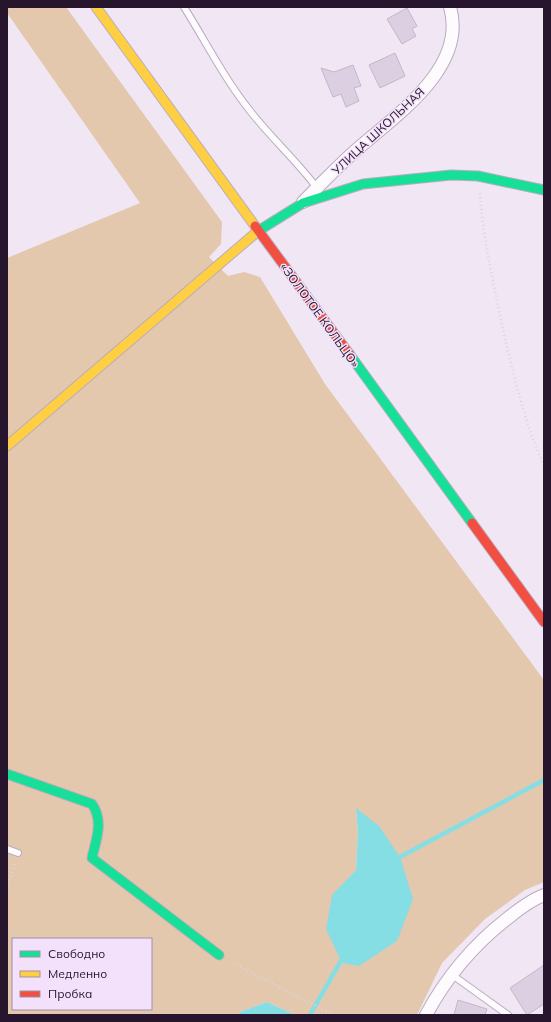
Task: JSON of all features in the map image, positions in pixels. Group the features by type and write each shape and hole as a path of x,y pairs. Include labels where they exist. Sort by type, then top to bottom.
{"main road":[{"name":"«ЗОЛОТОЕ КОЛЬЦО»","path":"96,7 544,622"},
{"path":"7,446 258,230 303,203 363,184 451,175 478,176 544,190"},
{"path":"7,774 92,804 97,812 99,821 92,858 218,955"}],"street":[{"name":"УЛИЦА ШКОЛЬНАЯ","path":"303,203 352,153 418,96 432,79 445,56 450,41 452,22 450,7"},
{"path":"426,1015 451,974 474,948 494,929 524,906 544,895"}],"lane":[{"path":"184,7 244,103 270,135 293,158 317,188"},
{"path":"7,849 18,853"},
{"path":"451,974 508,1015"}],"path":[{"path":"478,176 483,230 512,370 535,446 544,466"},
{"path":"7,888 18,853"},
{"path":"218,955 333,1015"}],"shaded area":[{"path":"7,7 66,7 222,222 221,244 209,257 228,276 244,272 260,277 325,384 544,680 544,882 525,890 485,919 442,963 417,1015 295,1015 267,1002 240,1012 240,1015 7,1015 7,258 140,203 7,13","holes":["356,809 397,941 333,895 356,870 358,832"]}],"water":[{"path":"356,808 379,826 400,857 413,899 397,941 359,966 342,963 326,929 332,895 356,870 358,832"},
{"path":"267,1002 295,1015 240,1015 240,1012"}],"building":[{"path":"407,8 417,26 412,29 416,36 402,44 387,19"},
{"path":"395,53 405,76 380,88 369,65"},
{"path":"353,65 361,86 354,88 359,101 346,107 341,94 333,97 321,68 334,72"},
{"path":"544,965 544,1004 527,1015 510,988"},
{"path":"458,1000 487,1009 485,1015 454,1015"}],"waterway":[{"path":"398,862 400,857 544,780"},
{"path":"310,1015 343,957"}],"traffic: fast":[{"path":"258,231 303,203 363,184 451,175 478,176 544,190"},
{"path":"350,355 472,523"},
{"path":"7,774 92,804 98,817 98,831 92,858 219,955"}],"traffic: slow":[{"path":"96,7 255,226"},
{"path":"7,446 258,231"}],"traffic: jam":[{"path":"255,226 350,355"},
{"path":"472,523 544,622"}]}
